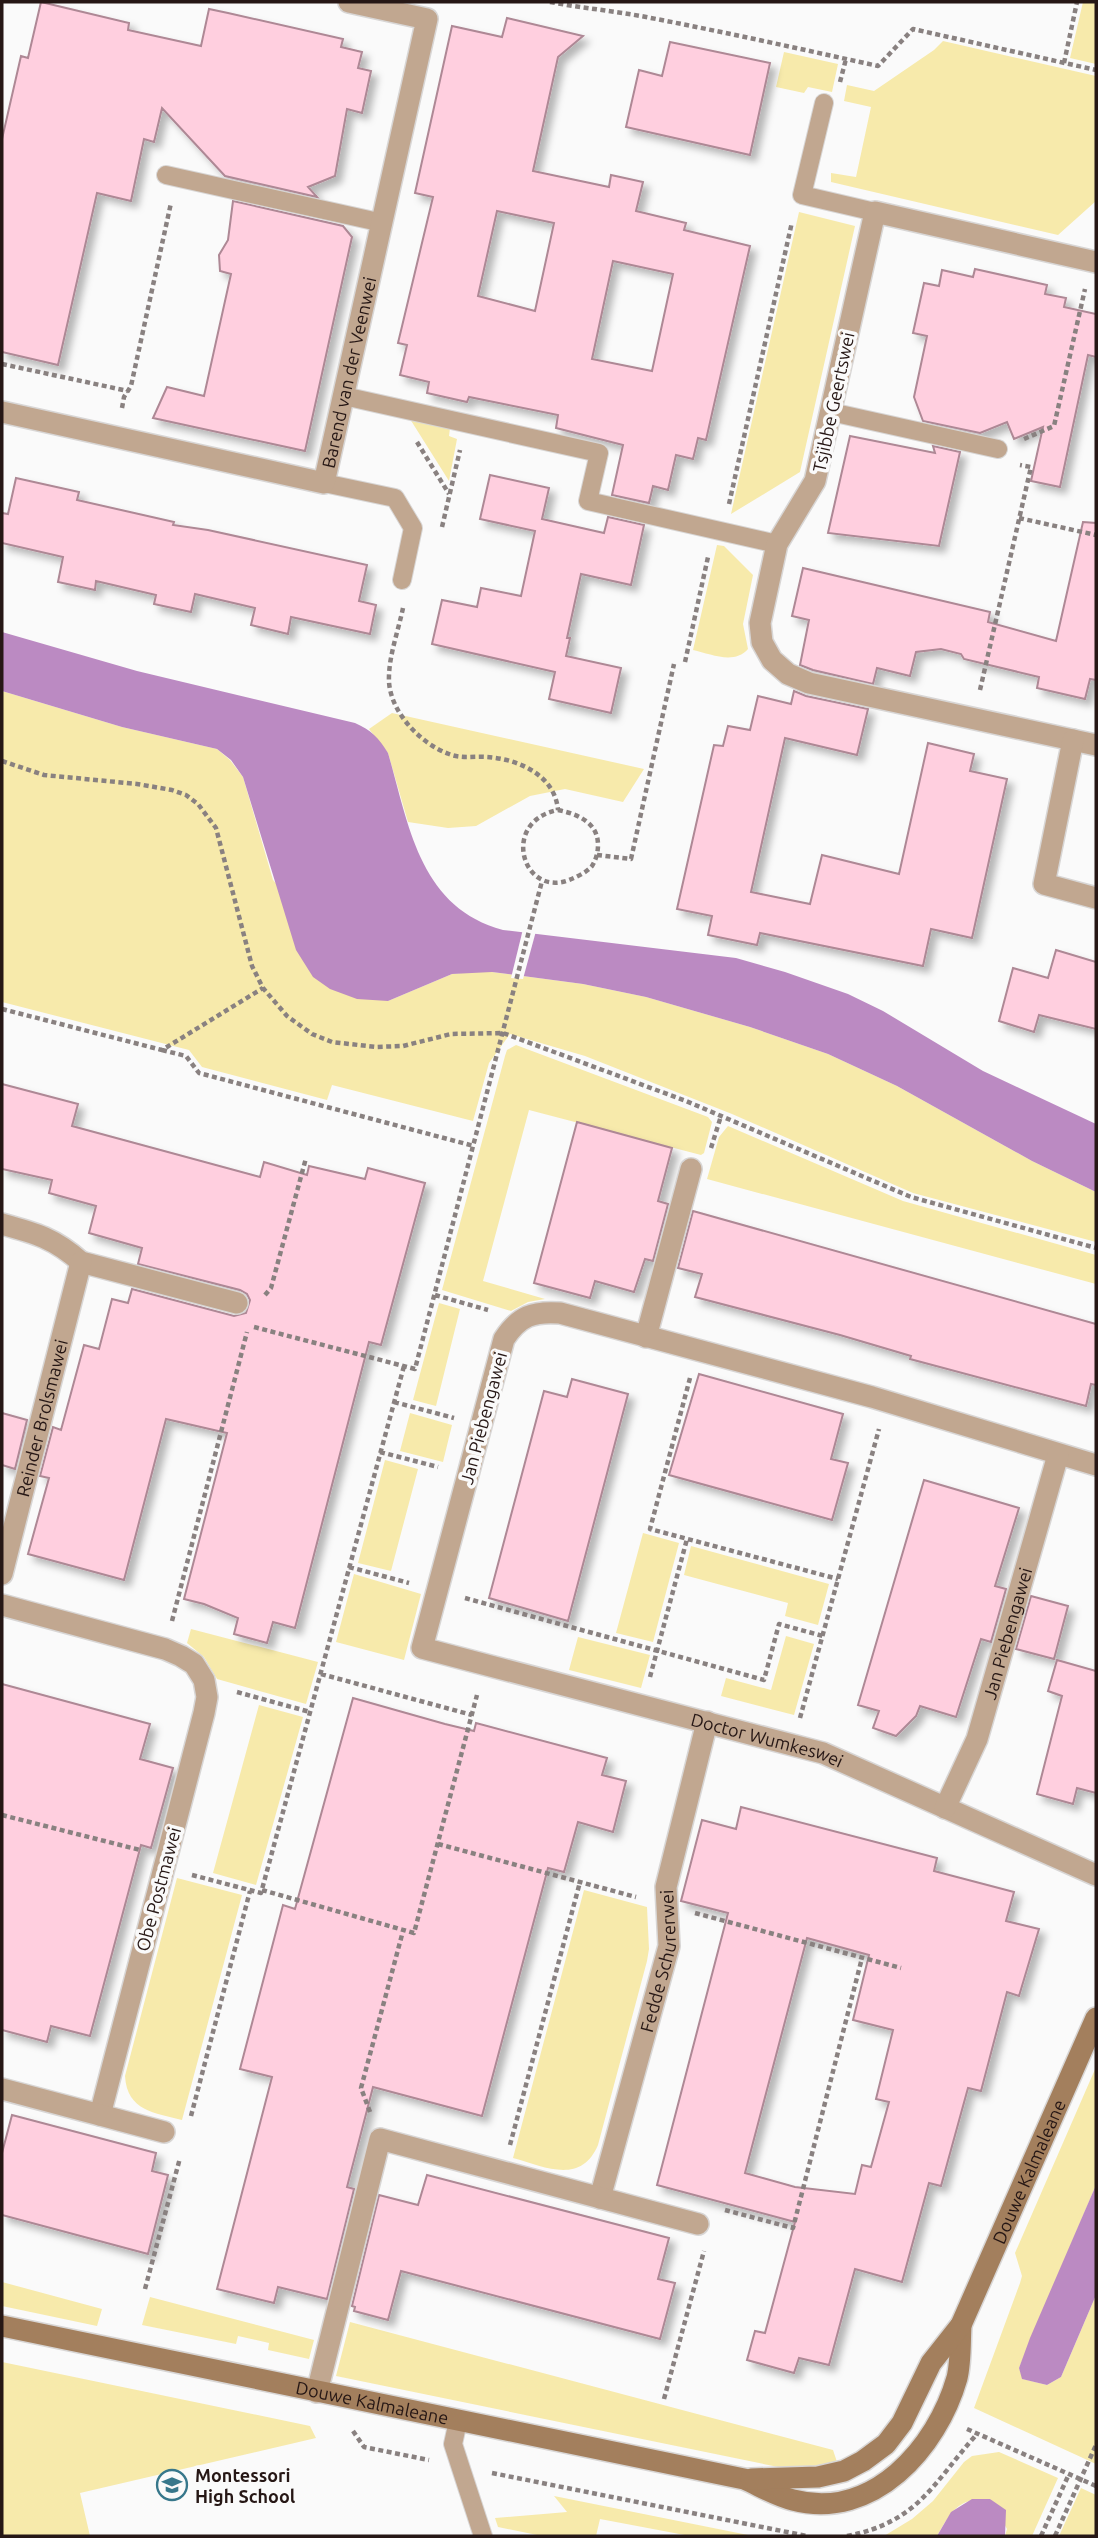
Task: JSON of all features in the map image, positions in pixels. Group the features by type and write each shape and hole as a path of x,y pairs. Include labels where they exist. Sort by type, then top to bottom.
{"street":[{"name":"Barend van der Veenwei","path":"2,412 324,482 428,19 349,2"},
{"path":"875,212 1096,262"},
{"name":"Tsjibbe Geertswei","path":"875,212 816,481 777,544 760,623 762,642 772,660 788,674 809,683 1096,745"},
{"path":"1073,740 1044,884 1096,898"},
{"path":"646,1337 691,1169"},
{"path":"2,1224 43,1235 81,1262 237,1303"},
{"name":"Reinder Brolsmawei","path":"2,1574 81,1262"},
{"path":"516,1324 524,1317 541,1312 560,1313 886,1401 1096,1465"},
{"name":"Jan Piebengawei","path":"422,1648 504,1339 516,1324"},
{"name":"Jan Piebengawei","path":"945,1808 976,1739 1058,1455"},
{"path":"2,1605 165,1649 194,1664 204,1680 205,1688"},
{"name":"Doctor Wumkeswei","path":"422,1648 823,1753 1096,1875"},
{"name":"Obe Postmawei","path":"100,2115 204,1713 205,1688"},
{"name":"Fedde Schurerwei","path":"600,2198 669,1946 666,1887 706,1722"},
{"name":"Douwe Kalmaleane","path":"744,2479 818,2477 844,2471 886,2444 902,2423 931,2363 961,2325 1096,2018"},
{"path":"2,2090 164,2133"},
{"path":"324,2393 380,2139 600,2198 703,2232"},
{"name":"Douwe Kalmaleane","path":"2,2326 744,2479 793,2500 817,2503 854,2499 888,2483 924,2445 950,2396 957,2376 961,2325"}],"lane":[{"path":"824,103 802,195 875,212"},
{"path":"166,175 383,223"},
{"path":"344,396 599,453 589,501 777,544"},
{"path":"831,412 998,449"},
{"path":"324,482 395,498 413,528 402,580"},
{"path":"458,2421 453,2444 483,2536"}],"path":[{"path":"550,2 645,17 878,66 913,29 1096,70"},
{"path":"1063,62 1077,2"},
{"path":"685,662 711,544 726,517 794,212 802,195"},
{"path":"2,363 130,389 170,208"},
{"path":"1017,442 1054,426 1086,285"},
{"path":"396,408 450,495"},
{"path":"413,528 441,534 466,424"},
{"path":"986,664 1031,467 1013,463"},
{"path":"1019,518 1096,535"},
{"path":"402,580 406,593 389,684 394,703 403,718 417,734 449,754 503,758 525,766 543,778 552,789 558,810"},
{"path":"597,855 631,859 674,664"},
{"path":"2,761 44,775 172,790 186,795 198,804 216,828 252,966 263,988 288,1016 312,1034 332,1042 404,1046 451,1034 503,1033 686,1101 911,1197 1096,1248"},
{"path":"558,810 585,819 596,830 597,855 592,866 561,883 542,881 532,872 523,852 527,830 533,820 543,813 558,810"},
{"path":"176,1608 249,1325 415,1368 542,881"},
{"path":"162,1050 263,988"},
{"path":"2,1009 186,1056 199,1073 474,1146"},
{"path":"262,1298 271,1288 306,1158"},
{"path":"435,1295 506,1315 516,1324"},
{"path":"698,1350 650,1529 838,1579"},
{"path":"2,1815 261,1893 404,1365"},
{"path":"793,1745 886,1401"},
{"path":"394,1402 460,1420"},
{"path":"380,1452 448,1470"},
{"path":"643,1705 687,1539"},
{"path":"349,1567 764,1680 779,1624 823,1636"},
{"path":"262,1890 414,1933 485,1664"},
{"path":"321,1674 472,1715"},
{"path":"205,1688 220,1687 310,1712"},
{"path":"438,1844 580,1882 503,2172"},
{"path":"188,2125 250,1890"},
{"path":"692,1912 901,1968"},
{"path":"380,2139 361,2088 403,1931"},
{"path":"716,2207 793,2228 862,1958"},
{"path":"145,2289 181,2151"},
{"path":"664,2399 703,2232"},
{"path":"324,2393 364,2447 807,2536"},
{"path":"977,2434 1096,2486"},
{"path":"1055,2536 1096,2445"},
{"path":"1041,2536 1069,2474"}],"shaded area":[{"path":"1083,2 1096,2 1096,64 1070,58"},
{"path":"943,41 1096,76 1096,201 1058,235 831,182 831,173 856,177 871,107 844,101 847,85 874,91"},
{"path":"784,52 838,64 832,92 808,87 804,93 776,87"},
{"path":"799,212 855,226 800,472 731,514"},
{"path":"410,419 450,428 449,436 457,439 449,481"},
{"path":"717,545 724,546 753,575 743,624 748,649 742,654 729,657 693,650"},
{"path":"2,632 137,671 361,726 374,735 388,753 411,835 435,883 453,903 475,919 503,930 736,958 848,994 883,1011 983,1071 1096,1124 1096,1192 1032,1161 897,1086 828,1054 750,1027 646,997 583,984 492,972 452,974 388,1001 357,999 330,989 313,977 296,950 243,777 231,760 217,749 122,727 2,691"},
{"path":"2,691 122,727 217,749 243,777 273,880 388,1001 452,974 492,972 583,984 646,997 750,1027 828,1054 897,1086 1032,1161 1096,1192 1096,1242 913,1193 732,1114 585,1056 510,1034 489,1063 473,1121 332,1085 327,1100 202,1067 189,1050 2,1002"},
{"path":"392,713 644,769 623,802 565,789 530,796 476,826 448,828 408,822 388,753 369,729"},
{"path":"516,1045 708,1117 712,1122 704,1153 701,1155 529,1110 483,1281 545,1299 528,1302 511,1311 442,1290 505,1056 507,1050"},
{"path":"728,1126 903,1201 1096,1255 1096,1284 707,1179 719,1137"},
{"path":"439,1303 460,1309 436,1406 413,1400"},
{"path":"410,1413 452,1425 443,1462 400,1451"},
{"path":"385,1460 418,1469 391,1571 358,1563"},
{"path":"643,1533 679,1543 653,1642 616,1633"},
{"path":"691,1546 829,1584 818,1625 785,1616 788,1603 684,1575"},
{"path":"354,1574 421,1594 404,1660 336,1642"},
{"path":"191,1629 318,1662 306,1704 217,1679 204,1657 187,1643"},
{"path":"786,1636 814,1644 794,1715 721,1696 726,1678 771,1690"},
{"path":"578,1637 650,1655 641,1688 569,1670"},
{"path":"259,1705 303,1717 256,1885 213,1873"},
{"path":"177,1878 242,1895 182,2120 153,2112 137,2103 127,2088 125,2076"},
{"path":"584,1890 647,1907 649,1949 598,2145 582,2165 561,2170 513,2158"},
{"path":"1096,2067 1096,2185 1019,2368 1023,2379 1047,2385 1061,2377 1096,2295 1096,2464 974,2408 1022,2276 1015,2253"},
{"path":"1096,2185 1096,2295 1061,2377 1047,2385 1022,2379 1019,2368 1030,2338"},
{"path":"2,2282 102,2309 97,2326 2,2306"},
{"path":"150,2297 314,2340 309,2359 268,2350 269,2343 238,2336 236,2344 142,2325"},
{"path":"350,2322 833,2450 837,2462 812,2469 783,2468 336,2376"},
{"path":"2,2362 310,2426 316,2438 80,2493 90,2536 2,2536"},
{"path":"999,2452 1058,2478 1032,2536 1005,2536 1007,2529 990,2499 979,2499 957,2507 937,2536 884,2536 912,2519 933,2501 964,2462 972,2456"},
{"path":"1081,2488 1096,2495 1096,2536 1059,2536"},
{"path":"554,2496 753,2536 690,2536 600,2519 596,2536 542,2536 498,2527 495,2518 567,2512"},
{"path":"972,2499 990,2499 1006,2510 1005,2536 937,2536 951,2512"}],"pier":[{"path":"523,929 536,931 523,979 511,978"}],"building":[{"path":"41,2 129,23 128,30 201,46 209,9 343,39 341,47 362,52 358,68 371,71 362,113 347,109 335,176 308,187 317,197 225,176 162,108 154,142 144,139 131,201 97,193 58,365 2,352 2,139 21,56 28,58"},
{"path":"507,18 583,36 558,57 533,171 609,187 611,175 643,182 636,211 686,223 684,230 750,246 706,440 698,438 693,459 676,455 668,490 653,486 649,503 612,495 623,445 556,428 558,415 469,397 467,402 427,393 429,382 400,375 407,345 398,343 433,197 415,193 452,26 502,37","holes":["497,211 554,223 535,311 478,296","613,261 673,274 652,371 592,359"]},
{"path":"670,42 770,63 750,155 626,127 639,70 662,76"},
{"path":"233,201 343,226 352,237 305,451 153,418 167,387 204,396 231,274 220,271 219,255 228,240"},
{"path":"975,269 1047,285 1045,294 1066,298 1064,307 1096,314 1096,357 1088,355 1060,487 1031,481 1043,427 1014,439 1007,422 980,433 923,421 914,397 927,336 913,333 924,283 939,286 942,270 973,277"},
{"path":"850,436 935,453 933,446 960,452 939,546 828,533"},
{"path":"490,475 549,488 542,519 604,533 608,517 644,525 631,585 581,574 567,638 570,638 566,656 621,668 611,713 549,699 555,672 432,644 442,600 477,607 481,588 521,596 535,531 480,519"},
{"path":"16,478 79,492 77,500 174,522 173,525 208,530 367,565 359,601 376,605 370,634 291,617 288,634 251,625 255,608 195,594 191,612 154,604 156,595 96,581 95,590 58,582 63,557 2,543 2,513 8,514"},
{"path":"1083,522 1096,523 1096,680 1090,679 1085,699 1037,688 1039,677 964,659 961,654 941,649 916,652 910,676 877,668 873,684 800,665 809,620 792,616 803,568 990,612 988,622 1056,641"},
{"path":"794,691 868,709 857,755 785,738 751,892 810,904 822,855 899,874 928,743 974,754 970,771 1007,779 972,938 931,929 923,966 760,933 757,945 708,935 712,916 677,909 714,745 723,746 728,726 750,730 758,696 791,704"},
{"path":"1056,950 1096,962 1096,1029 1039,1015 1034,1032 999,1021 1013,968 1048,978"},
{"path":"2,1084 78,1104 72,1126 260,1177 264,1162 307,1175 309,1166 365,1179 368,1168 425,1183 381,1345 369,1342 295,1628 273,1622 267,1643 234,1634 238,1618 184,1599 227,1433 166,1419 124,1580 28,1554 49,1478 40,1476 53,1427 61,1430 84,1345 99,1349 112,1299 128,1303 132,1289 234,1316 246,1313 250,1300 247,1294 240,1290 138,1264 142,1248 89,1233 96,1206 49,1193 52,1180 2,1169"},
{"path":"577,1122 672,1148 658,1201 668,1204 653,1261 645,1259 634,1292 595,1281 590,1298 534,1283"},
{"path":"693,1211 1096,1324 1096,1385 1091,1384 1086,1406 910,1359 911,1356 840,1335 695,1297 702,1274 678,1268"},
{"path":"699,1374 843,1414 831,1459 848,1463 832,1520 669,1475"},
{"path":"572,1379 628,1394 568,1621 489,1598 544,1391 567,1397"},
{"path":"2,1413 27,1420 15,1469 2,1465"},
{"path":"924,1480 1019,1508 995,1586 1006,1589 991,1642 981,1639 956,1717 920,1706 916,1716 896,1736 873,1728 879,1711 858,1705"},
{"path":"1031,1596 1068,1606 1054,1659 1016,1649"},
{"path":"1057,1660 1096,1671 1096,1793 1077,1788 1073,1804 1037,1794 1062,1696 1048,1691"},
{"path":"2,1684 150,1724 140,1759 173,1768 151,1848 141,1845 90,2036 51,2026 47,2042 2,2030"},
{"path":"353,1698 474,1731 476,1723 607,1758 602,1775 626,1781 613,1832 578,1822 564,1872 548,1868 482,2116 373,2087 347,2187 354,2189 327,2299 278,2287 274,2303 217,2289 272,2077 240,2069 283,1905 295,1909"},
{"path":"741,1807 937,1858 934,1871 1014,1892 1006,1921 1039,1929 1019,1996 1007,1992 981,2091 968,2088 941,2186 929,2183 902,2282 855,2269 829,2365 799,2358 794,2373 747,2360 755,2331 765,2333 795,2222 657,2185 728,1913 681,1901 702,1820 736,1829","holes":["807,1938 869,1955 853,2020 893,2030 876,2099 889,2102 871,2167 862,2165 855,2194 795,2187 745,2173"]},
{"path":"12,2115 156,2153 152,2171 168,2175 148,2254 2,2215 2,2153"},
{"path":"427,2175 669,2238 658,2279 675,2283 660,2339 401,2271 388,2320 354,2311 355,2307 352,2306 379,2195 418,2205"}],"place":[{"name":"Montessori High School","path":"172,2485"}]}
